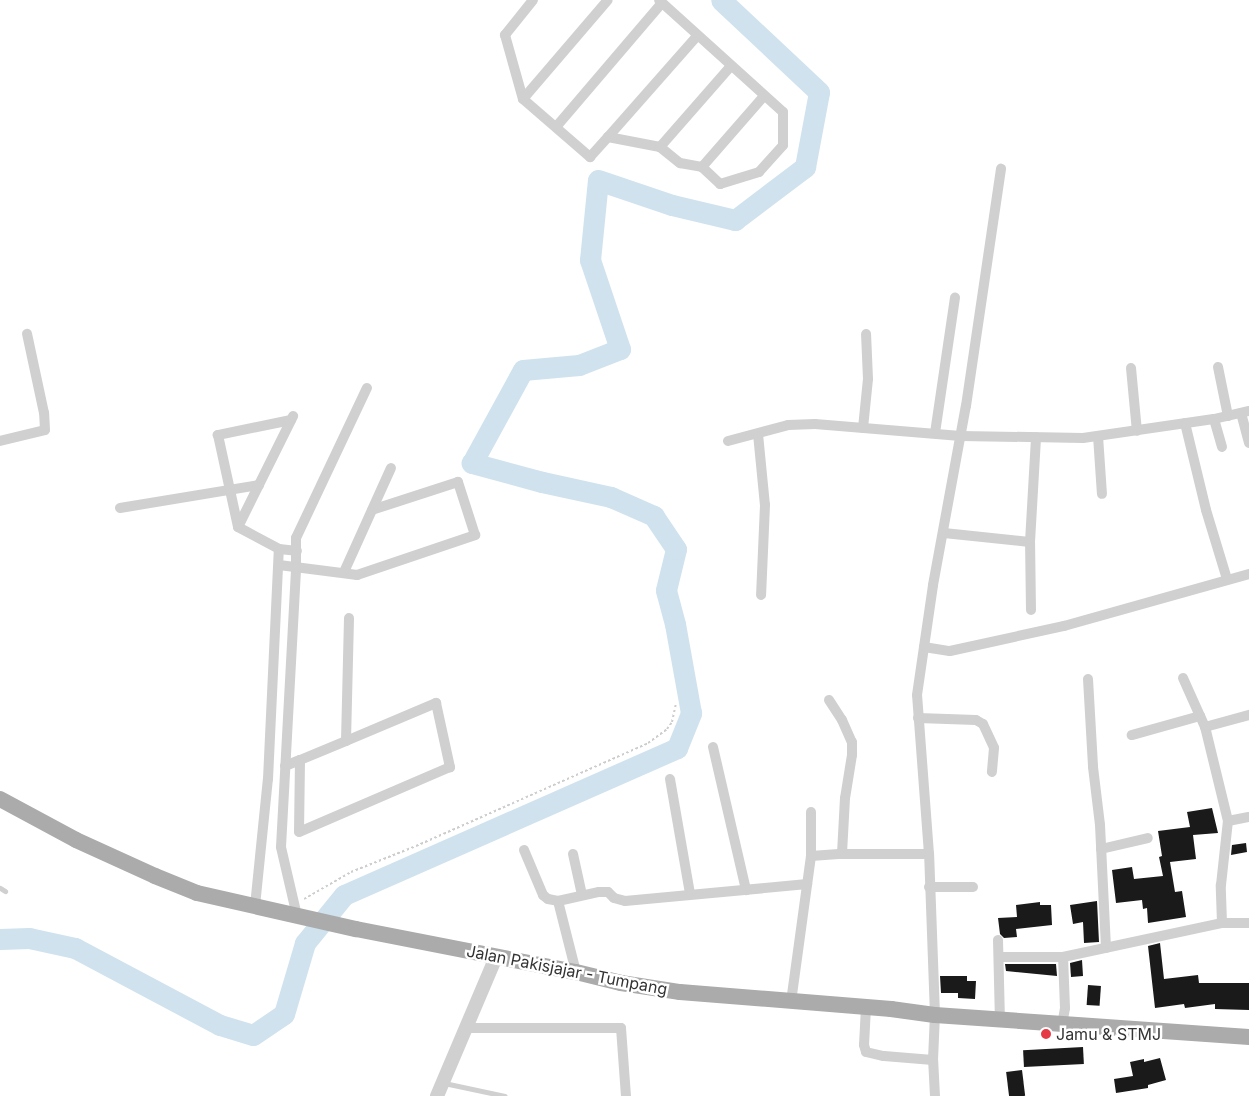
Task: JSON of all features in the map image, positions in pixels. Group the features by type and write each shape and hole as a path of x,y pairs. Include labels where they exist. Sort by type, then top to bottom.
{"main road":[{"name":"Jalan Pakisjajar - Tumpang","path":"0,799 76,840 155,876 197,892 356,929 576,972 622,983 680,992 866,1007 935,1015 1249,1037"}],"street":[{"path":"533,0 505,35 523,99 590,157 697,36"},
{"path":"523,99 608,0"},
{"path":"556,128 660,2 783,112 783,145 759,172 720,184 702,166 680,163 660,147 608,137"},
{"path":"660,147 731,66"},
{"path":"702,166 764,96"},
{"path":"935,1096 933,1060 935,1015 929,854 917,695 961,436 1001,169"},
{"path":"934,433 955,297"},
{"path":"0,441 45,430 45,419 27,334"},
{"path":"863,428 867,389 866,334"},
{"path":"1218,367 1228,416"},
{"path":"1131,368 1137,432"},
{"path":"294,915 281,847 294,616 296,538 367,388"},
{"path":"728,441 788,425 815,424 961,436 1083,438 1137,432 1245,412 1249,443"},
{"path":"238,527 292,418 218,435 238,527 279,549 297,551"},
{"path":"1214,419 1222,446"},
{"path":"1185,423 1206,510 1227,579"},
{"path":"758,434 765,505 761,595"},
{"path":"1098,436 1102,494"},
{"path":"1031,610 1030,542 1036,437"},
{"path":"344,572 391,468"},
{"path":"279,565 357,574 475,535 458,482 372,510"},
{"path":"120,508 259,485"},
{"path":"944,533 1030,542"},
{"path":"255,906 268,780 279,549"},
{"path":"924,647 950,651 1064,626 1249,574"},
{"path":"277,615 294,616"},
{"path":"346,740 349,618"},
{"path":"1183,678 1205,727 1228,821 1221,885 1222,923"},
{"path":"1088,679 1093,767 1101,849 1106,948"},
{"path":"829,700 842,720 852,742 852,756 845,798 842,854"},
{"path":"273,701 289,702"},
{"path":"285,766 436,703 450,767 299,832 300,760"},
{"path":"1205,727 1249,715"},
{"path":"1132,735 1200,716"},
{"path":"918,718 976,720 983,724 994,748 992,772"},
{"path":"714,746 746,890"},
{"path":"670,779 690,894"},
{"path":"268,780 284,781"},
{"path":"791,1002 811,856 811,812"},
{"path":"1228,821 1249,817"},
{"path":"1101,849 1148,838"},
{"path":"261,846 281,847"},
{"path":"524,850 543,895 548,900 558,901 582,895 608,892 614,898 625,900 807,884"},
{"path":"573,854 582,895"},
{"path":"811,856 929,854"},
{"path":"930,887 973,886"},
{"path":"558,901 576,972"},
{"path":"999,957 1063,957 1222,923 1249,923"},
{"path":"998,940 1000,1020"},
{"path":"437,1096 496,957"},
{"path":"1062,1025 1064,1008 1063,957"},
{"path":"866,1007 864,1045 866,1052 884,1056 933,1060"},
{"path":"466,1028 621,1028 626,1096"}],"lane":[{"path":"444,1082 505,1096"}],"path":[{"path":"294,915 318,890 351,872 416,846 648,743 667,729 672,722 676,703"}],"building":[{"path":"1212,808 1218,833 1193,835 1196,859 1170,862 1175,892 1182,891 1186,917 1148,923 1147,908 1143,909 1142,900 1116,903 1112,870 1132,867 1134,879 1163,876 1159,857 1162,856 1158,831 1190,827 1187,812"},
{"path":"1246,843 1247,852 1231,855 1232,845"},
{"path":"1097,901 1099,942 1084,943 1083,922 1073,924 1070,905"},
{"path":"1040,902 1040,905 1051,905 1052,925 1016,929 1017,937 1004,938 1000,934 998,918 1017,917 1016,905"},
{"path":"1160,943 1164,979 1198,975 1199,983 1249,983 1249,1010 1215,1009 1215,1004 1185,1008 1184,1004 1155,1008 1148,946"},
{"path":"1082,960 1083,976 1071,977 1070,963"},
{"path":"1005,964 1056,964 1057,976 1006,971"},
{"path":"940,976 967,976 967,981 976,981 975,999 958,998 958,993 941,993"},
{"path":"1088,985 1101,986 1100,1006 1087,1005"},
{"path":"1083,1047 1084,1064 1024,1067 1023,1050"},
{"path":"1160,1058 1166,1080 1148,1085 1148,1088 1116,1093 1114,1079 1133,1076 1130,1062 1144,1059 1144,1062"},
{"path":"1022,1070 1025,1096 1009,1096 1006,1072"}],"waterway":[{"path":"0,939 29,938 75,948 220,1025 253,1035 284,1014 305,943 344,895 677,748 691,713 675,624 666,590 676,549 654,516 611,497 542,482 472,463 523,370 579,365 620,349 590,260 598,180 672,205 735,220 805,167 819,92 721,0"}],"place":[{"name":"Jamu & STMJ","path":"1046,1034"}]}
